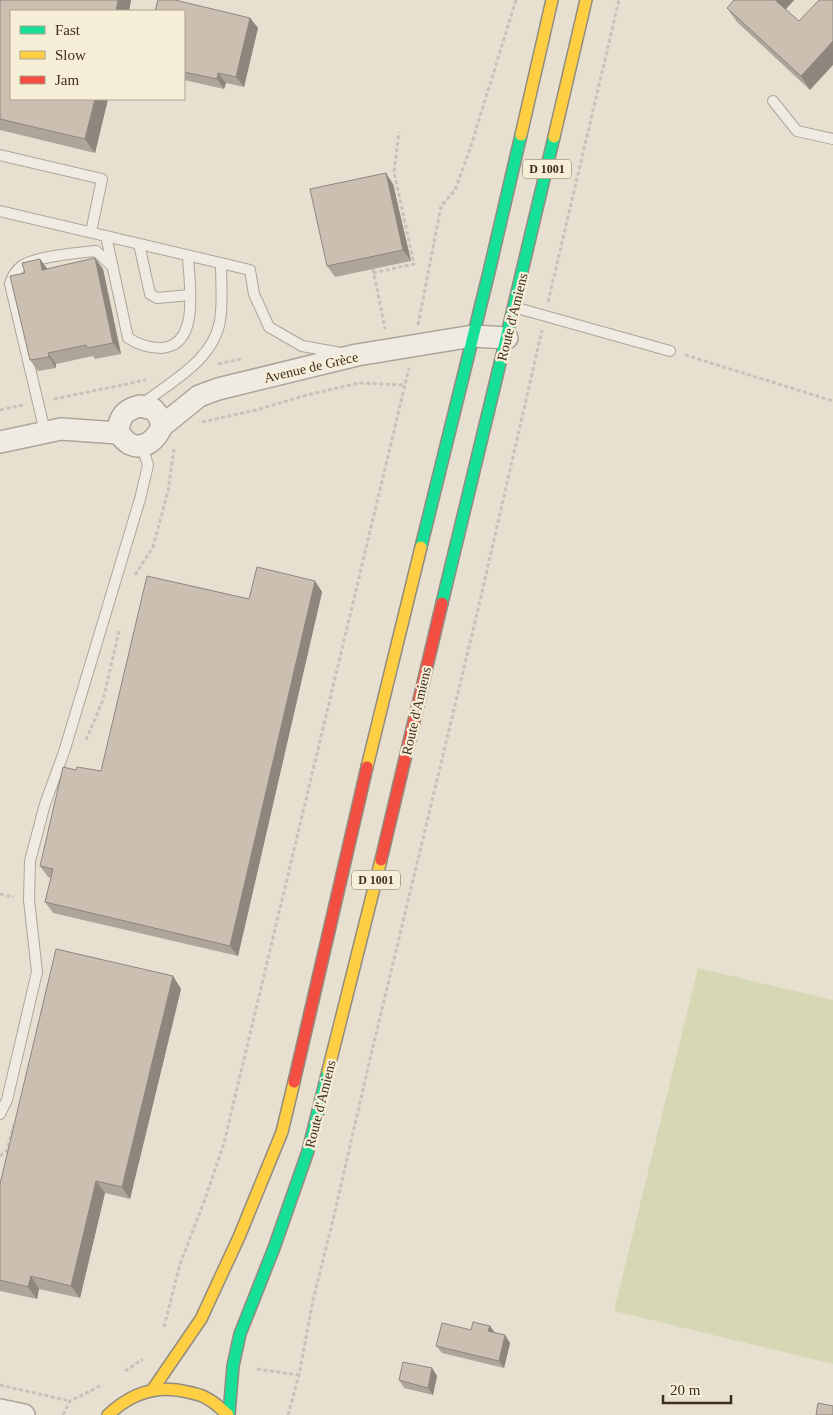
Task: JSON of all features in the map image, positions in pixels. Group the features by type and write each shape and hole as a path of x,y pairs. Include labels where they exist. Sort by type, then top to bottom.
{"main road":[{"name":"D 1001","path":"153,1389 180,1353 201,1319 239,1236 282,1132 366,772 489,272 552,0"},
{"name":"Route d'Amiens","path":"228,1415 233,1366 240,1334 274,1248 308,1151 367,918 480,440 515,308 586,0"},
{"path":"108,1415 116,1406 134,1395 153,1389 181,1389 207,1398 228,1415"}],"street":[{"name":"Avenue de Grèce","path":"142,446 155,439 145,422 218,389 357,355 472,336 507,338"},
{"path":"0,442 53,431 145,422"},
{"path":"142,446 130,444 145,422"},
{"path":"0,1410 24,1415"}],"lane":[{"path":"773,101 797,131 833,139"},
{"path":"0,155 102,179 91,232"},
{"path":"0,211 250,270 254,294 269,327 302,346 357,355"},
{"path":"106,236 128,338 151,348 167,347 178,342 185,334 190,312 188,256"},
{"path":"139,244 150,294 157,298 190,295"},
{"path":"53,431 10,284 13,274 23,266 51,257 96,251 113,267"},
{"path":"145,422 196,364 215,338 220,320 222,263"},
{"path":"515,308 670,351"},
{"path":"0,1114 8,1100 37,972 29,900 30,861 45,804 67,744 140,499 148,466 142,446"}],"path":[{"path":"164,1330 180,1264 224,1143 405,384 441,206 455,190 470,149 516,0"},
{"path":"288,1415 299,1375 313,1300 480,601 619,0"},
{"path":"385,330 373,271 414,264 394,172 399,132"},
{"path":"670,351 833,401"},
{"path":"200,422 256,410 307,395 360,383 405,384"},
{"path":"131,581 153,547 168,491 145,422"},
{"path":"85,743 103,700 120,627"},
{"path":"0,1385 70,1400 63,1415"}],"green space":[{"path":"698,968 833,1000 833,1364 614,1311"}],"building":[{"path":"0,0 118,0 116,10 10,10 10,100 95,100 85,139 0,119"},
{"path":"158,0 175,0 250,18 236,77 218,73 217,79 185,72 185,10 155,10"},
{"path":"734,0 775,0 799,21 819,0 833,0 833,41 801,76 727,8"},
{"path":"386,173 403,250 327,266 310,189"},
{"path":"95,258 113,343 87,348 86,345 48,353 49,357 30,360 10,276 25,273 22,263 40,259 42,270"},
{"path":"257,567 315,581 230,946 45,902 53,869 40,866 63,767 76,770 77,767 101,771 147,576 249,599"},
{"path":"56,949 173,976 122,1187 96,1181 71,1286 31,1276 28,1287 0,1280 0,1184"},
{"path":"473,1322 490,1326 488,1331 505,1335 499,1361 436,1346 442,1323 471,1330"},
{"path":"403,1362 432,1368 428,1388 399,1380"},
{"path":"818,1403 833,1406 833,1415 816,1415"}],"traffic: fast":[{"path":"421,547 521,135"},
{"path":"442,603 554,137"},
{"path":"229,1415 233,1366 240,1334 274,1248 308,1151 328,1071"}],"traffic: slow":[{"path":"521,135 552,0"},
{"path":"554,137 586,0"},
{"path":"367,767 421,547"},
{"path":"328,1071 381,860"},
{"path":"153,1389 201,1319 239,1237 282,1132 294,1082"},
{"path":"108,1415 125,1401 135,1396 166,1389 202,1396 228,1415"}],"traffic: jam":[{"path":"381,860 442,603"},
{"path":"294,1082 367,767"}]}
